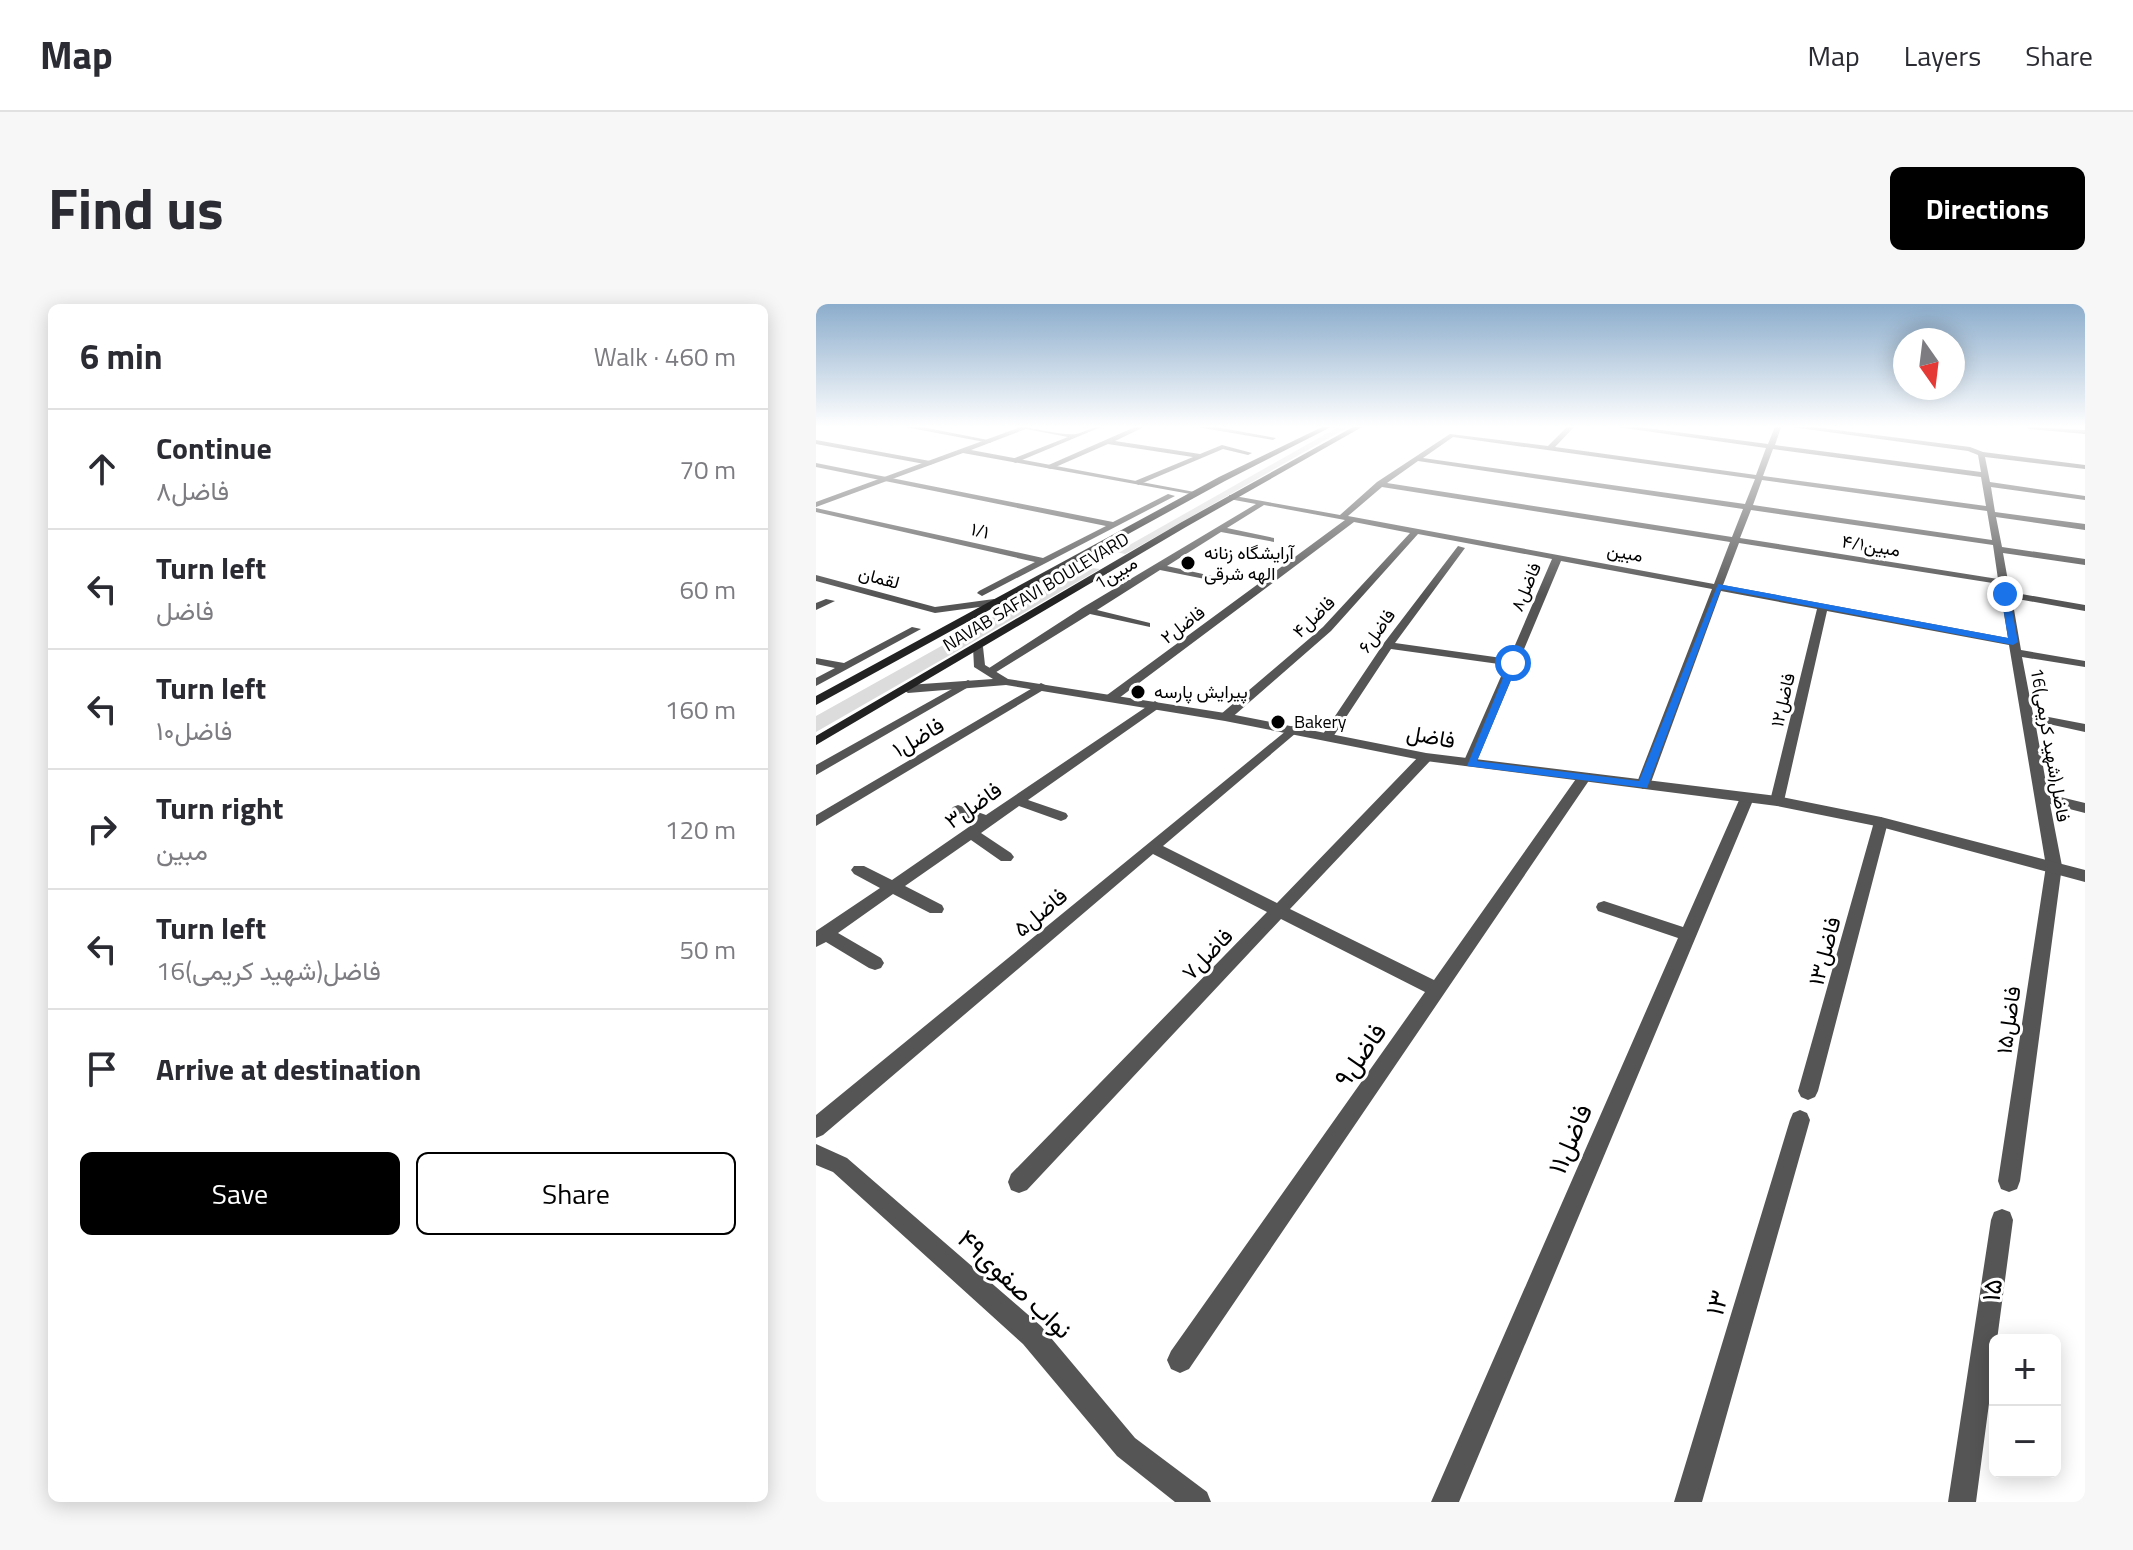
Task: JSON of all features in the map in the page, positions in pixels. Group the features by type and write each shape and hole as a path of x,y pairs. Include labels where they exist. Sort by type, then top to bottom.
{"main road":[{"name":"NAVAB SAFAVI BOULEVARD","path":"819,698 1216,483"},
{"name":"NAVAB SAFAVI BOULEVARD","path":"816,741 1258,483"},
{"path":"1080,557 1119,564"}],"street":[{"path":"816,508 877,483"},
{"path":"906,483 1114,525"},
{"path":"1138,483 1196,493"},
{"path":"1582,483 2085,562"},
{"path":"1643,785 1757,483"},
{"path":"1805,483 2085,527"},
{"name":"16فاضل(شهید کریمی)","path":"1985,483 2054,866"},
{"path":"2000,483 2085,498"},
{"name":"۲فاضل","path":"1111,698 1346,519 1380,484"},
{"name":"۴/۱مبین","path":"1380,484 2004,588 2085,608"},
{"path":"982,593 1171,496"},
{"name":"مبین","path":"1232,497 1823,606 2085,664"},
{"name":"1مبین","path":"989,672 1261,504"},
{"name":"۱/۱","path":"816,508 1043,561"},
{"path":"1218,529 1271,540"},
{"name":"۴فاضل","path":"1225,717 1327,629 1415,532"},
{"name":"۶فاضل","path":"1327,737 1388,645 1461,548"},
{"name":"۸فاضل","path":"1470,763 1558,557"},
{"path":"1158,567 1227,582"},
{"name":"لقمان","path":"816,578 935,610 994,602"},
{"path":"816,607 830,601"},
{"name":"۱۲فاضل","path":"1777,801 1823,606"},
{"path":"933,637 940,621 935,610"},
{"path":"1086,610 1146,625"},
{"path":"816,683 916,629"},
{"path":"1388,645 1513,663"},
{"path":"978,647 980,667 989,672"},
{"path":"816,661 845,667"},
{"name":"فاضل","path":"989,672 1006,682"},
{"name":"فاضل","path":"908,689 1006,682 1225,717 1426,757 1777,801 1881,822 2085,876"},
{"path":"816,771 968,683"},
{"name":"۱فاضل","path":"816,821 1041,687"},
{"name":"۳فاضل","path":"821,937 1155,705"},
{"path":"2026,716 2085,728"},
{"name":"۵فاضل","path":"816,1128 1292,730"},
{"name":"۷فاضل","path":"1019,1182 1426,757"},
{"name":"۹فاضل","path":"1180,1360 1583,779"},
{"path":"2041,797 2085,808"},
{"name":"۱۱فاضل","path":"1445,1502 1747,798"},
{"path":"1018,801 1061,816"},
{"path":"958,810 987,821"},
{"name":"۱۳فاضل","path":"1808,1091 1881,822"},
{"path":"971,833 1006,857"},
{"path":"1151,847 1437,990"},
{"name":"۱۵فاضل","path":"2009,1181 2054,866"},
{"path":"859,870 936,909"},
{"path":"1604,907 1688,935"},
{"path":"821,937 875,963"},
{"name":"۱۳","path":"1688,1502 1800,1120"},
{"name":"۴۹نواب صفوی","path":"816,1154 840,1165 1032,1335 1126,1447 1197,1502"},
{"name":"۱۵","path":"1962,1502 2002,1220"}],"shaded area":[{"path":"1239,483 1250,483 1125,554 1117,552"},
{"path":"1083,567 1100,569 816,732 816,716"}],"place":[{"name":"آرایشگاه زنانه الهه شرقی","path":"1188,563"},
{"name":"پیرایش پارسه","path":"1138,692"},
{"name":"Bakery","path":"1278,722"}],"route":[{"path":"1513,663 1470,763 1643,785 1718,586 2013,642 2005,594"}]}
